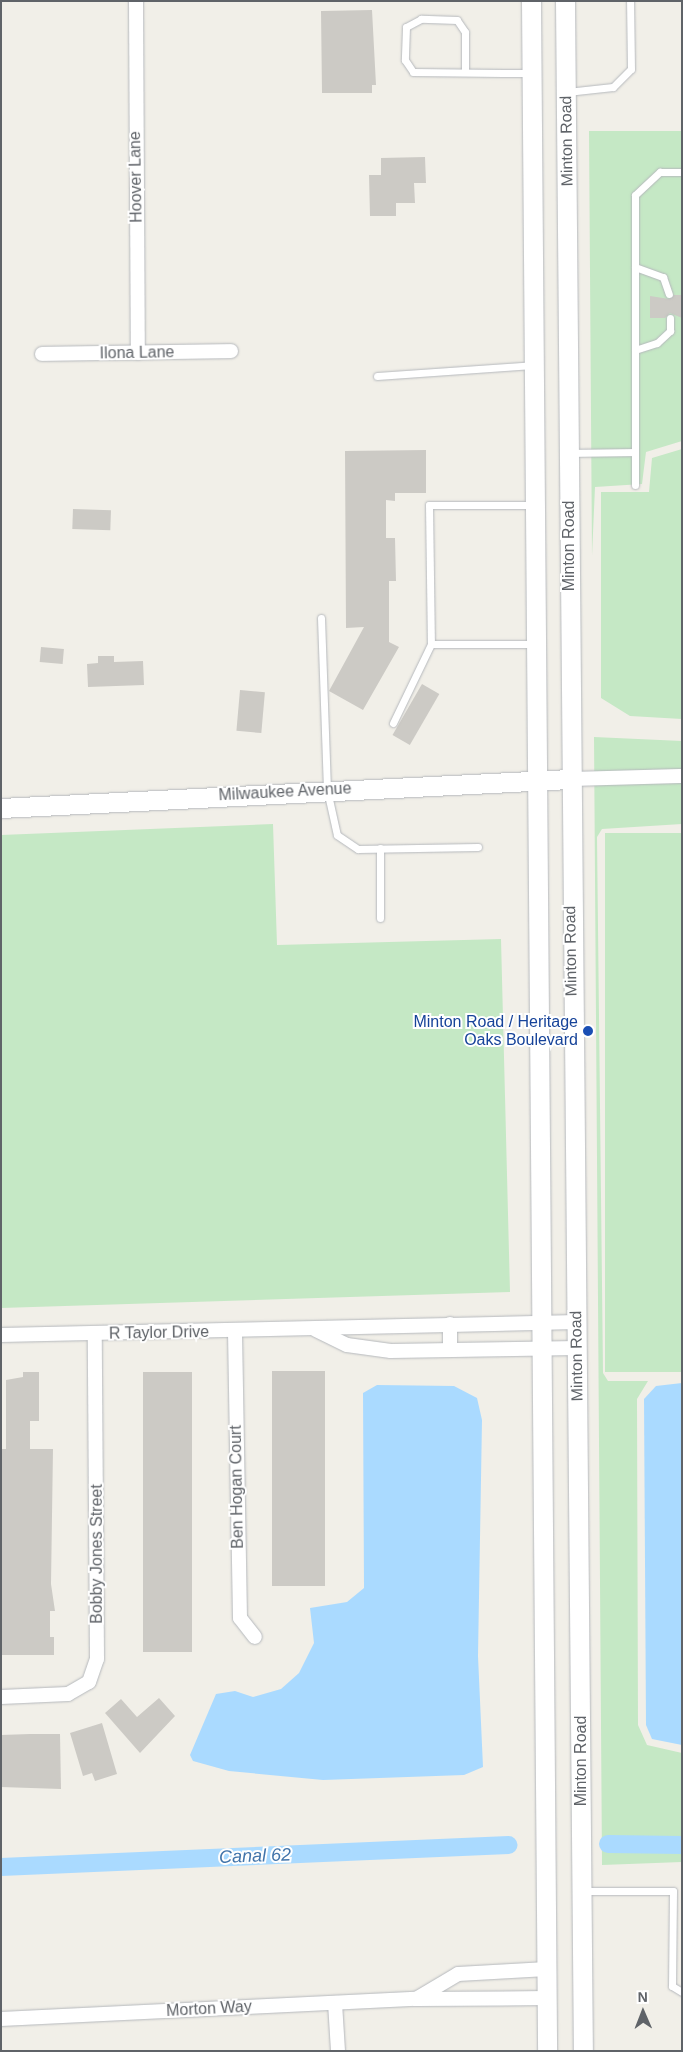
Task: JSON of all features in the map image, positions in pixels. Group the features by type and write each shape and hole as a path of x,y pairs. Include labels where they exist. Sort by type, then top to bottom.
{"main road":[{"name":"Minton Road","path":"531,1 536,365 535,779 548,2051"},
{"name":"Minton Road","path":"565,1 569,453 569,779 577,1322 582,2051"},
{"name":"Milwaukee Avenue","path":"1,808 535,779 569,779"}],"street":[{"name":"Hoover Lane","path":"136,1 138,353"},
{"name":"Ilona Lane","path":"42,354 231,351"},
{"path":"569,779 682,776"},
{"name":"R Taylor Drive","path":"1,1335 235,1332 316,1330 381,1325 577,1322"},
{"path":"450,1324 450,1350"},
{"path":"380,1349 381,1325"},
{"name":"R Taylor Drive","path":"316,1330 347,1345 380,1349 577,1348"},
{"name":"Ben Hogan Court","path":"235,1332 240,1618 255,1636"},
{"name":"Bobby Jones Street","path":"1,1697 68,1694 89,1682 97,1659 95,1334"},
{"name":"Morton Way","path":"416,1999 458,1974 547,1969"},
{"name":"Morton Way","path":"1,2019 416,1999 547,1998"},
{"path":"336,2003 338,2051"}],"lane":[{"path":"567,92 613,87 631,70 630,1"},
{"path":"465,72 463,24 421,20 406,27 405,60 413,72 532,73"},
{"path":"635,485 635,195 660,172 682,172"},
{"path":"635,267 663,277 670,294"},
{"path":"635,350 657,343 670,331 670,318"},
{"path":"376,376 536,365"},
{"path":"569,453 635,452"},
{"path":"393,723 431,644 429,505 536,505"},
{"path":"322,618 328,790 337,836 358,848 478,847"},
{"path":"431,644 536,644"},
{"path":"380,848 380,918"},
{"path":"582,1891 673,1891 682,1894"},
{"path":"673,1891 672,1986 682,1992"}],"green space":[{"path":"589,131 682,131 682,441 646,452 642,484 595,487 592,556"},
{"path":"682,449 682,719 630,716 601,698 601,492 649,492 652,458"},
{"path":"594,737 682,741 682,824 602,829 597,837 603,1373 608,1381 648,1381 637,1399 638,1725 647,1745 682,1753 682,1862 602,1865"},
{"path":"273,824 277,945 501,939 510,1292 1,1308 1,835"},
{"path":"605,833 682,833 682,1372 605,1372"}],"water":[{"path":"682,1383 682,1745 652,1739 646,1725 644,1399 656,1386"},
{"path":"377,1385 454,1386 477,1398 482,1420 478,1656 483,1767 464,1775 323,1780 229,1771 193,1761 190,1755 216,1694 235,1691 253,1697 281,1689 299,1673 314,1643 310,1608 347,1602 364,1588 363,1393"}],"building":[{"path":"372,10 376,85 372,85 372,93 322,93 321,11"},
{"path":"425,157 426,183 414,183 415,203 396,203 396,216 370,216 369,175 381,175 381,158"},
{"path":"674,295 682,295 682,318 670,313 665,318 650,318 650,296 669,299"},
{"path":"426,450 426,493 395,493 395,501 386,500 386,538 395,538 396,581 389,581 389,642 399,647 363,710 329,691 364,627 346,628 345,451"},
{"path":"73,509 111,510 110,530 72,529"},
{"path":"41,647 64,649 63,664 40,662"},
{"path":"98,656 114,656 114,662 143,661 144,685 88,687 87,664 98,663"},
{"path":"422,684 439,694 410,745 392,735"},
{"path":"240,690 265,692 261,733 236,731"},
{"path":"272,1371 325,1371 325,1586 272,1586"},
{"path":"23,1372 39,1372 39,1421 30,1421 30,1449 53,1449 51,1584 55,1611 50,1611 50,1637 54,1637 54,1655 1,1655 1,1449 6,1449 6,1380 23,1377"},
{"path":"143,1372 192,1372 192,1652 143,1652"},
{"path":"159,1698 175,1716 140,1753 105,1713 121,1699 137,1717"},
{"path":"102,1723 117,1774 95,1781 92,1773 83,1776 70,1733"},
{"path":"60,1734 61,1789 1,1787 1,1735"}],"waterway":[{"name":"Canal 62","path":"608,1844 682,1845"},
{"name":"Canal 62","path":"1,1867 509,1845"}],"place":[{"name":"Minton Road / Heritage Oaks Boulevard","path":"588,1031"}]}
